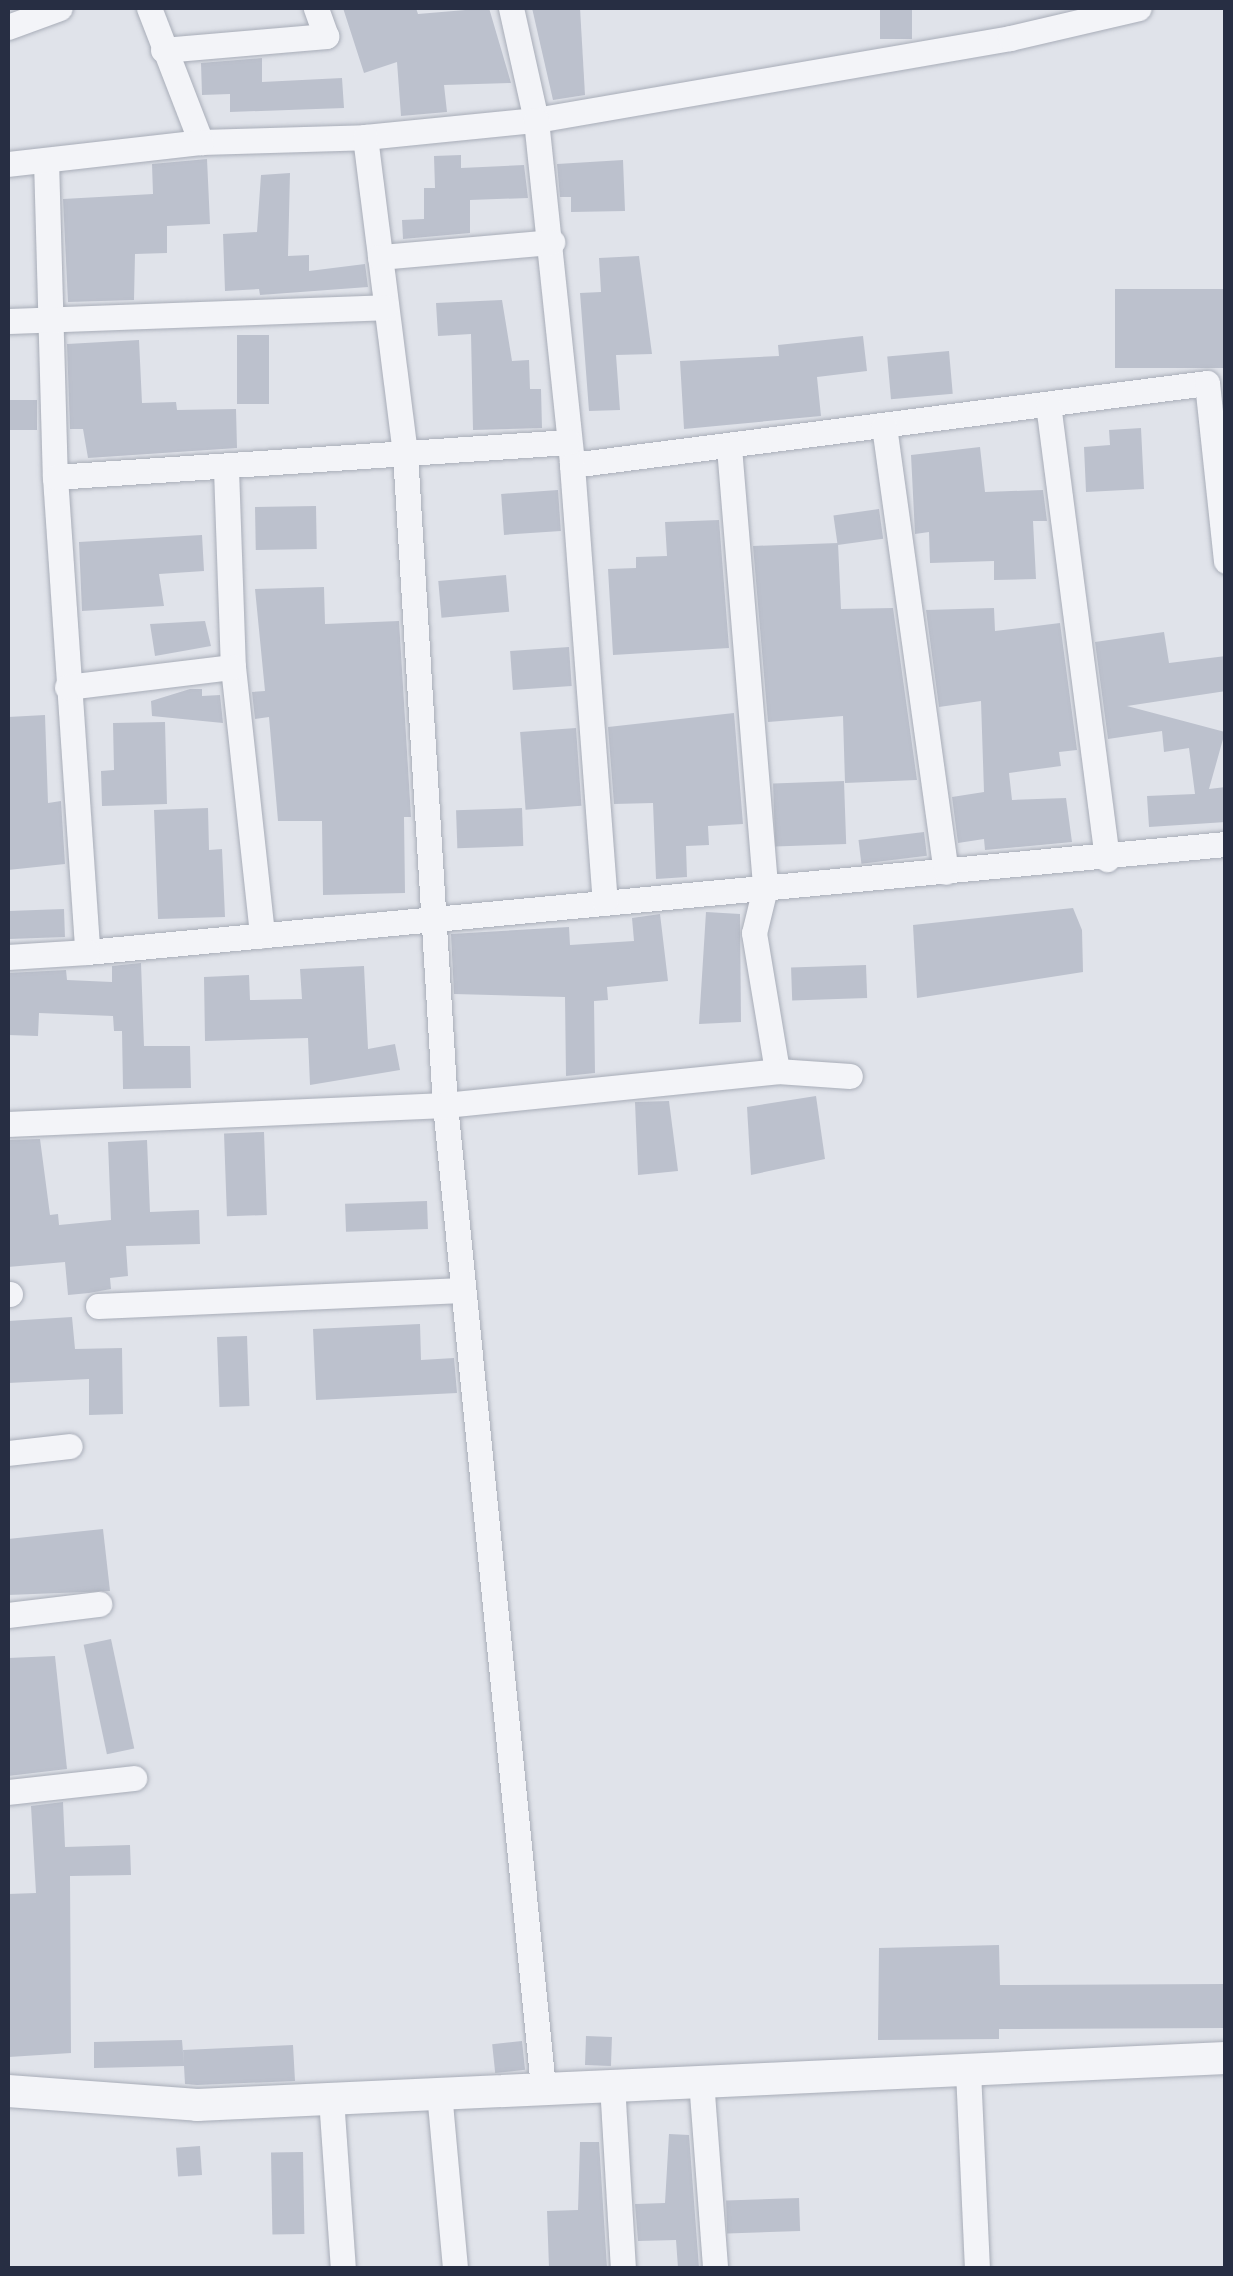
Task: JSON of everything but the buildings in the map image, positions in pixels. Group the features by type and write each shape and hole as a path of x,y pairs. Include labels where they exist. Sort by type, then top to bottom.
{"street":[{"path":"8,27 60,8"},
{"path":"149,8 201,142"},
{"path":"163,50 326,36 316,8"},
{"path":"511,8 536,120 552,242 605,902"},
{"path":"8,164 201,142 365,137 536,120 1010,38 1139,8"},
{"path":"365,137 405,454 445,1105 543,2086"},
{"path":"46,160 54,317 55,476 87,952"},
{"path":"380,257 552,242"},
{"path":"8,321 386,307"},
{"path":"55,476 226,469 405,454 729,447 1216,381 1226,560"},
{"path":"1048,404 1108,859"},
{"path":"884,426 946,872"},
{"path":"729,447 765,888 754,933 778,1071"},
{"path":"226,469 234,667 262,935"},
{"path":"67,686 234,667"},
{"path":"8,958 1108,859 1226,844"},
{"path":"8,1124 445,1105 778,1071 850,1076"},
{"path":"98,1306 463,1290"},
{"path":"8,1452 70,1446"},
{"path":"8,1616 99,1604"},
{"path":"8,1792 134,1778"},
{"path":"8,2091 197,2105 543,2086 1226,2058"},
{"path":"968,2071 977,2268"},
{"path":"701,2080 714,2268"},
{"path":"612,2084 623,2268"},
{"path":"439,2092 455,2268"},
{"path":"331,2098 342,2268"}]}
